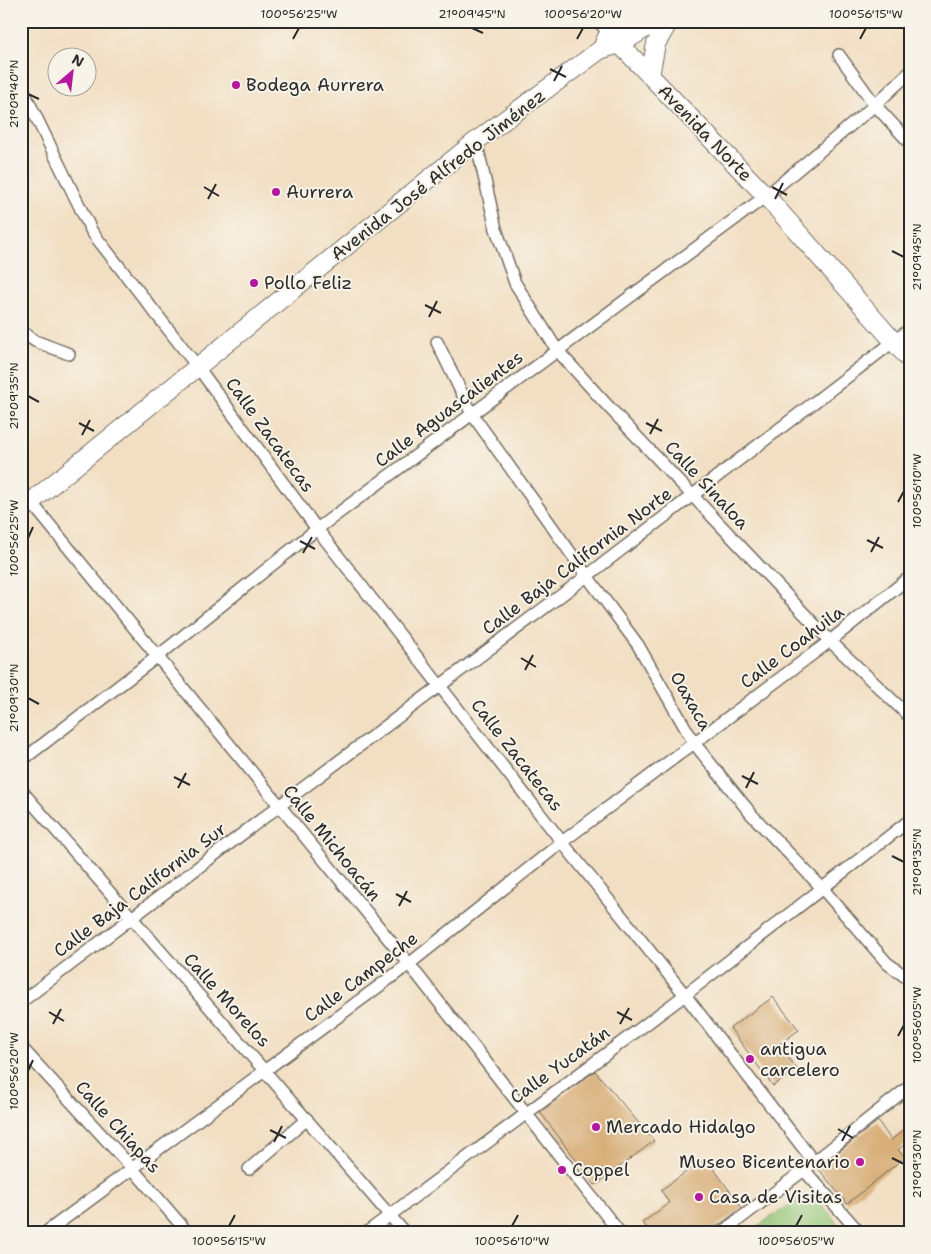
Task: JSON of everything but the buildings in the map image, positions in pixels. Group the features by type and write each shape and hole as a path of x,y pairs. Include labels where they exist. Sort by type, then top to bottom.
{"main road":[{"path":"609,33 627,21"},
{"path":"609,33 657,21"},
{"path":"650,75 656,44 669,21"},
{"name":"Avenida José Alfredo Jiménez","path":"26,506 476,141 600,50 609,33"},
{"name":"Avenida Norte","path":"609,33 766,196 910,360"}],"street":[{"path":"839,55 875,105 910,143"},
{"name":"Calle Aguascalientes","path":"21,761 158,656 317,528 766,196 875,105 910,72"},
{"name":"Calle Zacatecas","path":"21,86 92,232 197,366 317,528 562,842 685,995 814,1162"},
{"name":"Calle Sinaloa","path":"476,141 496,229 515,283 557,350 830,641 910,717"},
{"name":"Calle Baja California Norte","path":"279,806 693,496 910,329"},
{"path":"21,332 34,341 69,354"},
{"name":"Oaxaca","path":"437,342 472,414 638,645 694,743 752,815 822,888 887,963 910,980"},
{"name":"Calle Michoacán","path":"26,506 158,656 409,964 620,1233"},
{"name":"Calle Coahuila","path":"694,743 830,641 910,577"},
{"name":"Calle Campeche","path":"45,1233 409,964 562,842 694,743"},
{"name":"Calle Morelos","path":"21,790 265,1069 405,1233"},
{"name":"Calle Baja California Sur","path":"21,1002 279,806"},
{"name":"Calle Yucatán","path":"366,1233 685,995 910,820"},
{"name":"Calle Chiapas","path":"21,1046 132,1168 188,1233"},
{"path":"721,1233 910,1086"},
{"path":"249,1169 307,1119"},
{"path":"804,1170 860,1233"}],"green space":[{"path":"803,1196 821,1205 845,1233 747,1233"}],"place":[{"name":"Bodega Aurrera","path":"236,85"},
{"name":"Aurrera","path":"276,192"},
{"name":"Pollo Feliz","path":"254,283"},
{"name":"antigua carcelero","path":"750,1059"},
{"name":"Mercado Hidalgo","path":"596,1127"},
{"name":"Museo Bicentenario","path":"860,1162"},
{"name":"Coppel","path":"562,1170"},
{"name":"Casa de Visitas","path":"699,1197"}]}
